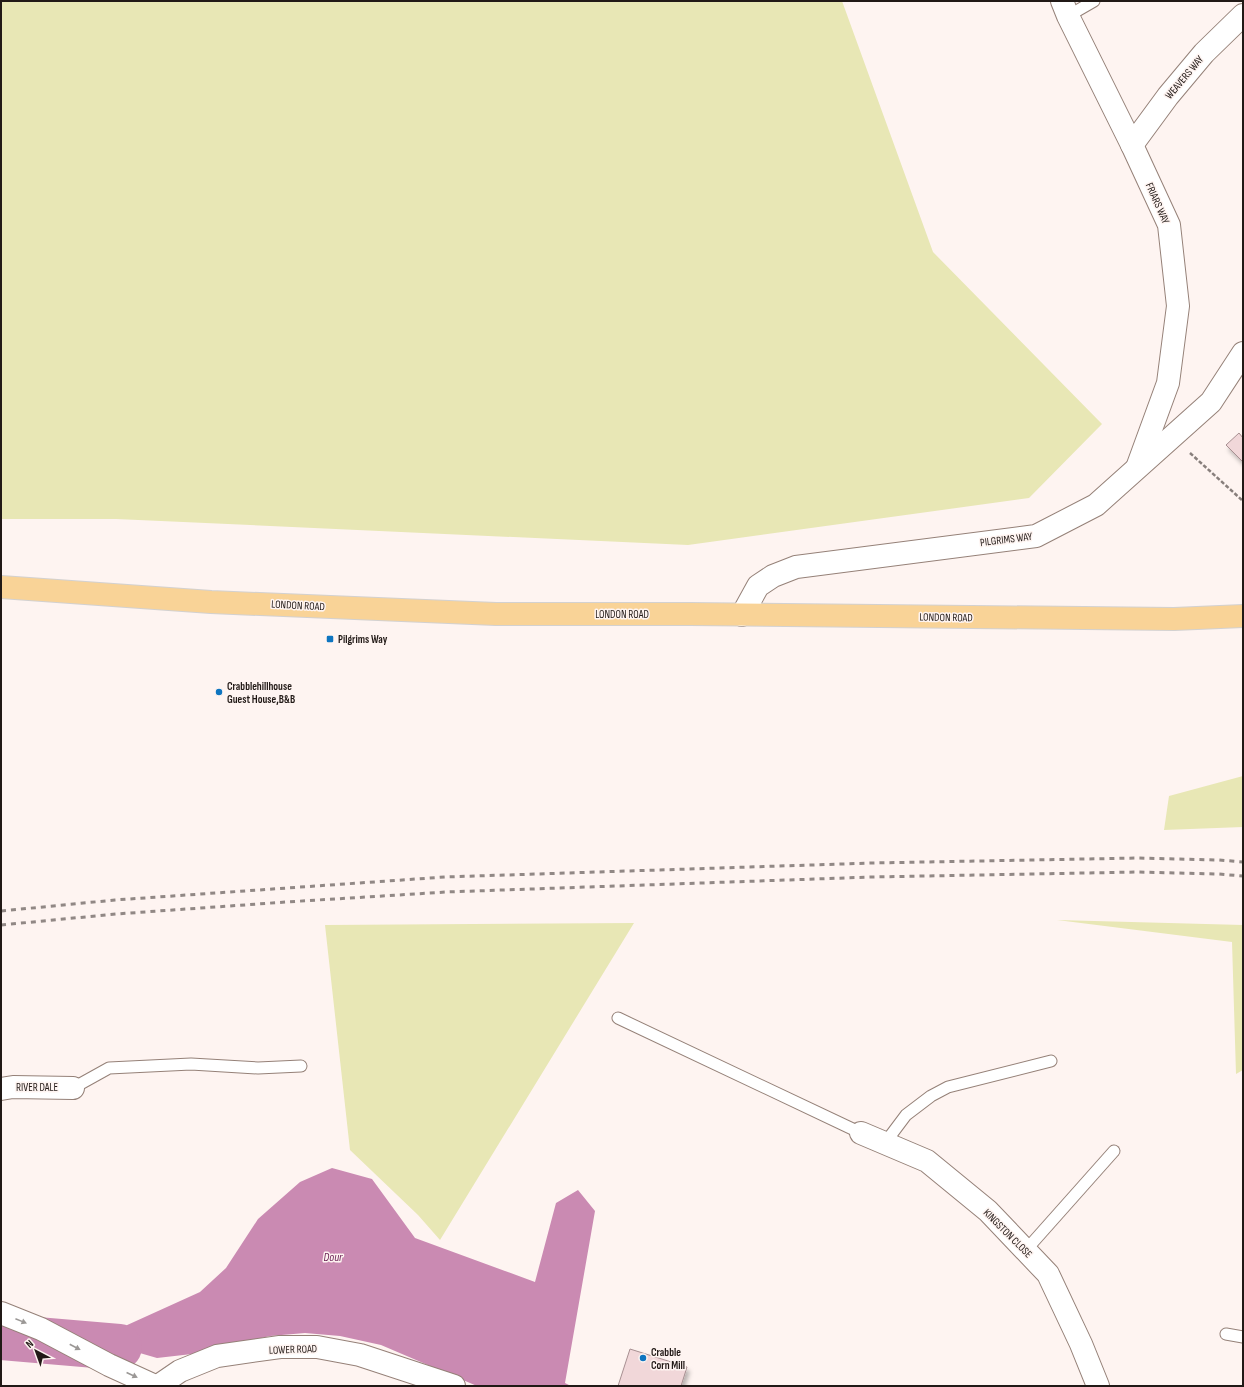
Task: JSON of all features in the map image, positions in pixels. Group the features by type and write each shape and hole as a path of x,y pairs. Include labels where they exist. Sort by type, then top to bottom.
{"main road":[{"name":"LONDON ROAD","path":"1,587 211,602 496,614 690,614 1174,620 1243,616"}],"street":[{"name":"FRIARS WAY","path":"1065,8 1132,145 1169,225 1178,306 1168,383 1138,467"},
{"name":"WEAVERS WAY","path":"1132,145 1168,96 1204,54 1243,15"},
{"name":"PILGRIMS WAY","path":"742,615 758,586 773,576 796,567 1036,536 1096,505 1211,402 1243,353"},
{"name":"RIVER DALE","path":"1,1089 13,1087 73,1088"},
{"name":"KINGSTON CLOSE","path":"861,1133 927,1161 988,1211 1026,1250 1048,1274 1081,1344 1098,1386"},
{"name":"LOWER ROAD","path":"1,1313 40,1329 108,1365 156,1386 180,1371 218,1356 280,1347 318,1347 360,1355 454,1386"}],"lane":[{"path":"1065,8 1094,1"},
{"path":"618,1018 861,1133"},
{"path":"885,1143 906,1115 931,1096 948,1086 1051,1061"},
{"path":"73,1088 109,1068 191,1064 258,1068 301,1066"},
{"path":"1026,1250 1114,1151"},
{"path":"1226,1334 1243,1337"}],"path":[{"path":"1172,437 1243,502"}],"green space":[{"path":"1,1 842,1 933,252 1102,424 1029,498 688,545 116,519 1,519"},
{"path":"1243,776 1243,827 1164,830 1169,796"},
{"path":"1057,920 1243,925 1243,1070 1236,1074 1232,942"},
{"path":"634,923 440,1240 418,1215 350,1150 325,925"}],"water":[{"name":"Dour","path":"332,1168 372,1179 415,1238 535,1282 556,1203 578,1190 595,1211 565,1383 571,1386 477,1386 381,1345 340,1336 305,1333 270,1336 192,1354 157,1358 119,1347 114,1331 200,1292 226,1268 258,1219 300,1182"}],"building":[{"path":"1239,433 1243,438 1243,462 1226,445"},
{"name":"Crabble Corn Mill","path":"630,1349 687,1367 681,1386 618,1386"}],"waterway":[{"name":"Dour","path":"1,1337 119,1347"}],"railway":[{"path":"1,911 115,900 445,877 872,863 1139,858 1243,862"},
{"path":"1,925 116,914 446,892 872,877 1139,872 1243,876"}],"place":[{"name":"Pilgrims Way","path":"330,639"},
{"name":"Crabblehillhouse Guest House,B&B","path":"219,692"},
{"name":"Crabble Corn Mill","path":"643,1358"}]}
